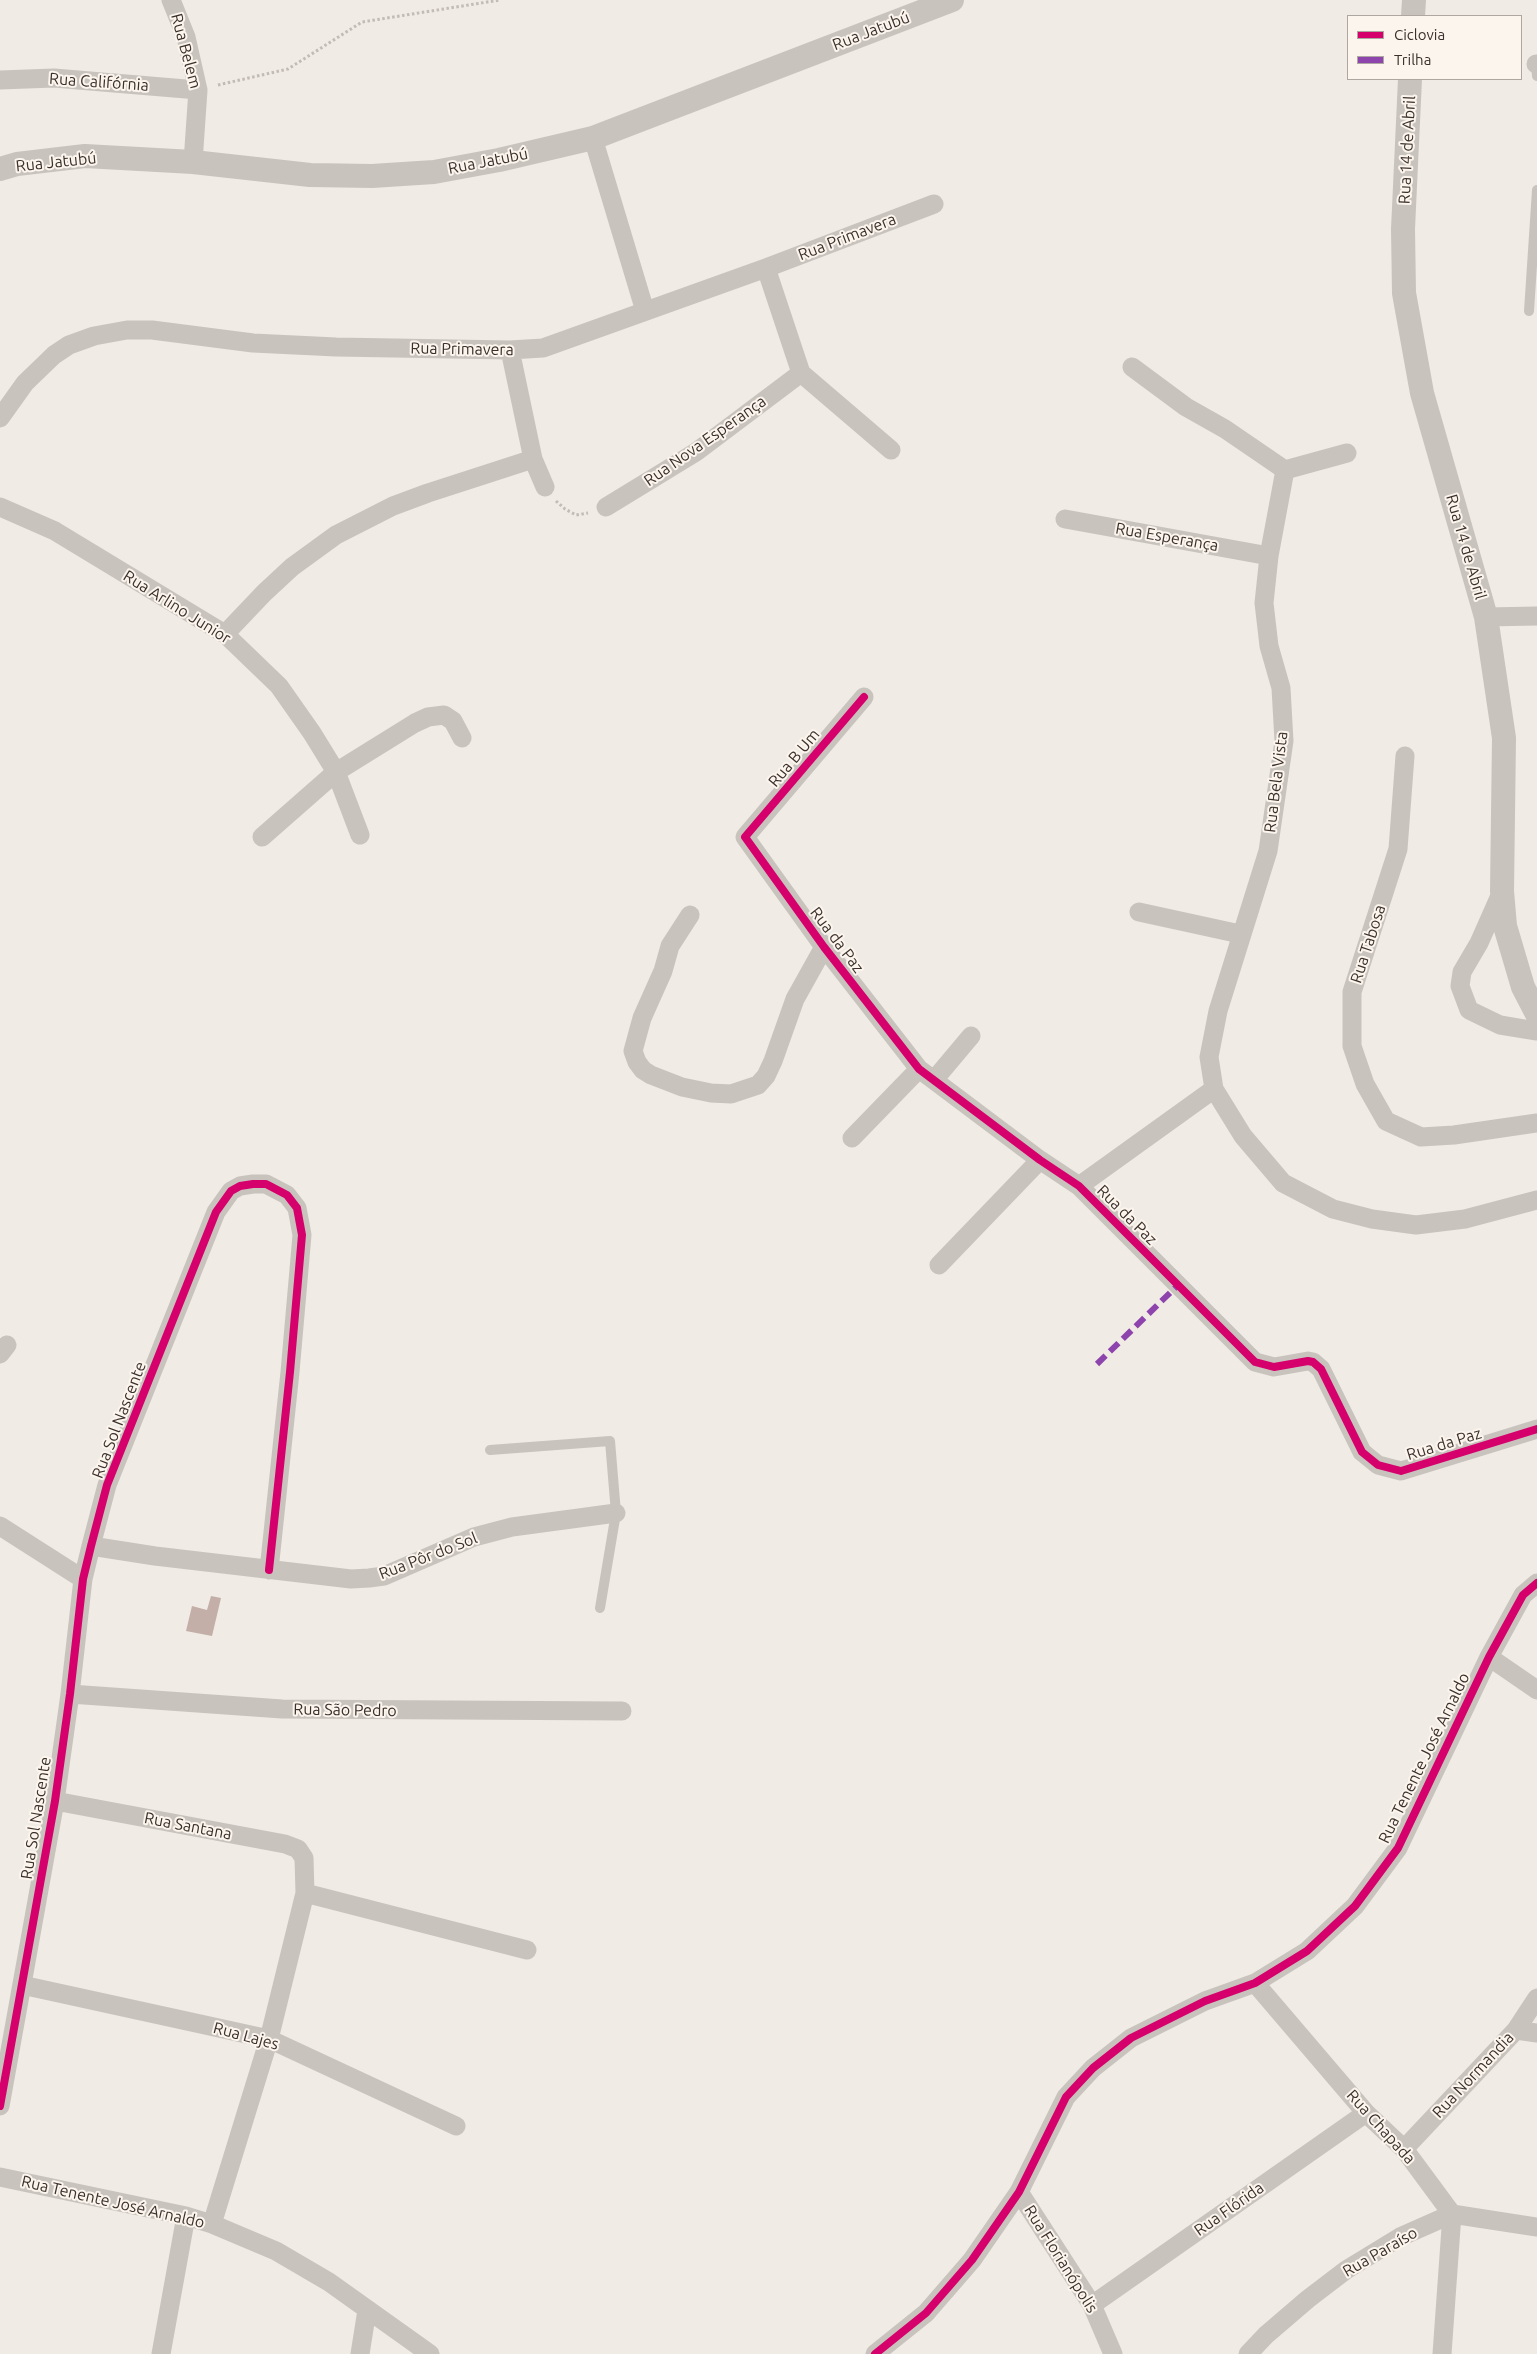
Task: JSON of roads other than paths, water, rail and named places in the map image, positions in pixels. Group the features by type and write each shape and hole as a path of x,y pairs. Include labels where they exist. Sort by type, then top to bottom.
{"street":[{"name":"Rua Belem","path":"171,0 186,37 198,90 193,162"},
{"name":"Rua Jatubú","path":"0,169 17,164 85,156 193,162 310,175 372,176 443,170 499,160 593,138 952,0"},
{"path":"1413,15 1414,0"},
{"name":"Rua Califórnia","path":"0,80 54,78 198,90"},
{"name":"Rua 14 de Abril","path":"1410,80 1404,229 1404,293 1422,393 1486,617 1504,738 1502,891 1505,926 1524,987 1537,1014"},
{"path":"593,138 645,311"},
{"name":"Rua Primavera","path":"0,418 24,383 54,355 69,345 94,336 127,330 152,330 272,344 510,350 543,348 766,268 934,204"},
{"path":"766,268 801,373 891,450"},
{"path":"510,350 533,459 545,487"},
{"path":"1132,368 1186,407 1225,429 1285,470 1347,453"},
{"name":"Rua Nova Esperança","path":"606,507 696,452 801,373"},
{"path":"225,634 292,566 336,535 394,506 533,459"},
{"name":"Rua Bela Vista","path":"1285,470 1268,556 1264,603 1269,646 1281,688 1284,741 1268,851 1240,934 1218,1011 1209,1057 1214,1089 1243,1136 1283,1183 1333,1209 1372,1219 1416,1225 1465,1219 1537,1200"},
{"name":"Rua Arlino Junior","path":"0,506 55,532 225,634 279,686 336,772 360,836"},
{"name":"Rua Esperança","path":"1065,519 1268,556"},
{"path":"1486,617 1537,616"},
{"name":"Rua B Um","path":"745,837 864,697"},
{"path":"262,837 336,772 428,717 444,715 449,717 462,738"},
{"name":"Rua Tabosa","path":"1405,756 1398,849 1352,992 1352,1046 1365,1084 1386,1121 1421,1137 1454,1135 1537,1123"},
{"name":"Rua da Paz","path":"745,837 824,947 919,1069 1040,1160 1079,1186 1255,1362 1274,1367 1308,1361 1313,1362 1321,1369 1362,1452 1378,1465 1401,1471 1537,1429"},
{"path":"1502,891 1479,943 1462,972 1460,986 1469,1010 1500,1025 1537,1031"},
{"path":"1139,912 1240,934"},
{"path":"690,916 670,946 663,971 642,1018 634,1046 634,1056 643,1070 682,1087 711,1093 731,1094 748,1090 758,1085 766,1076 795,998 824,947"},
{"path":"934,1080 971,1036"},
{"path":"852,1138 919,1069"},
{"path":"1079,1186 1214,1089"},
{"path":"939,1265 1040,1160"},
{"name":"Rua Sol Nascente","path":"0,2106 55,1801 83,1579 108,1485 216,1212 231,1191 240,1186 266,1184 287,1195 297,1208 302,1236 269,1570"},
{"name":"Rua Pôr do Sol","path":"91,1546 269,1570 351,1579 368,1578 384,1576 474,1537 512,1527 616,1513"},
{"path":"0,1526 83,1579"},
{"name":"Rua Tenente José Arnaldo","path":"876,2354 926,2314 972,2260 1019,2192 1066,2097 1093,2068 1131,2038 1205,2001 1255,1983 1307,1951 1355,1906 1392,1855 1489,1658 1523,1595 1537,1583"},
{"path":"1489,1658 1537,1690"},
{"name":"Rua São Pedro","path":"70,1694 282,1709 622,1712"},
{"name":"Rua Santana","path":"55,1801 284,1844 298,1850 304,1858 306,1893"},
{"path":"212,2224 269,2039 306,1893 527,1950"},
{"name":"Rua Chapada","path":"1255,1983 1366,2113 1404,2149 1452,2214"},
{"name":"Rua Lajes","path":"22,1985 269,2039 456,2126"},
{"name":"Rua Normandia","path":"1404,2149 1516,2030 1537,1998"},
{"path":"1516,2030 1537,2032"},
{"name":"Rua Flórida","path":"1092,2305 1366,2113"},
{"name":"Rua Tenente José Arnaldo","path":"0,2177 186,2216 212,2224 276,2251 329,2282 430,2354"},
{"name":"Rua Florianópolis","path":"1019,2192 1092,2305 1113,2354"},
{"path":"1442,2354 1452,2214 1537,2227"},
{"name":"Rua Paraíso","path":"1248,2354 1266,2335 1346,2270 1400,2237 1452,2214"},
{"path":"161,2354 186,2216"},
{"path":"360,2354 367,2310"}],"lane":[{"path":"1529,311 1537,190"},
{"path":"490,1450 610,1442 616,1513 600,1608"}]}
